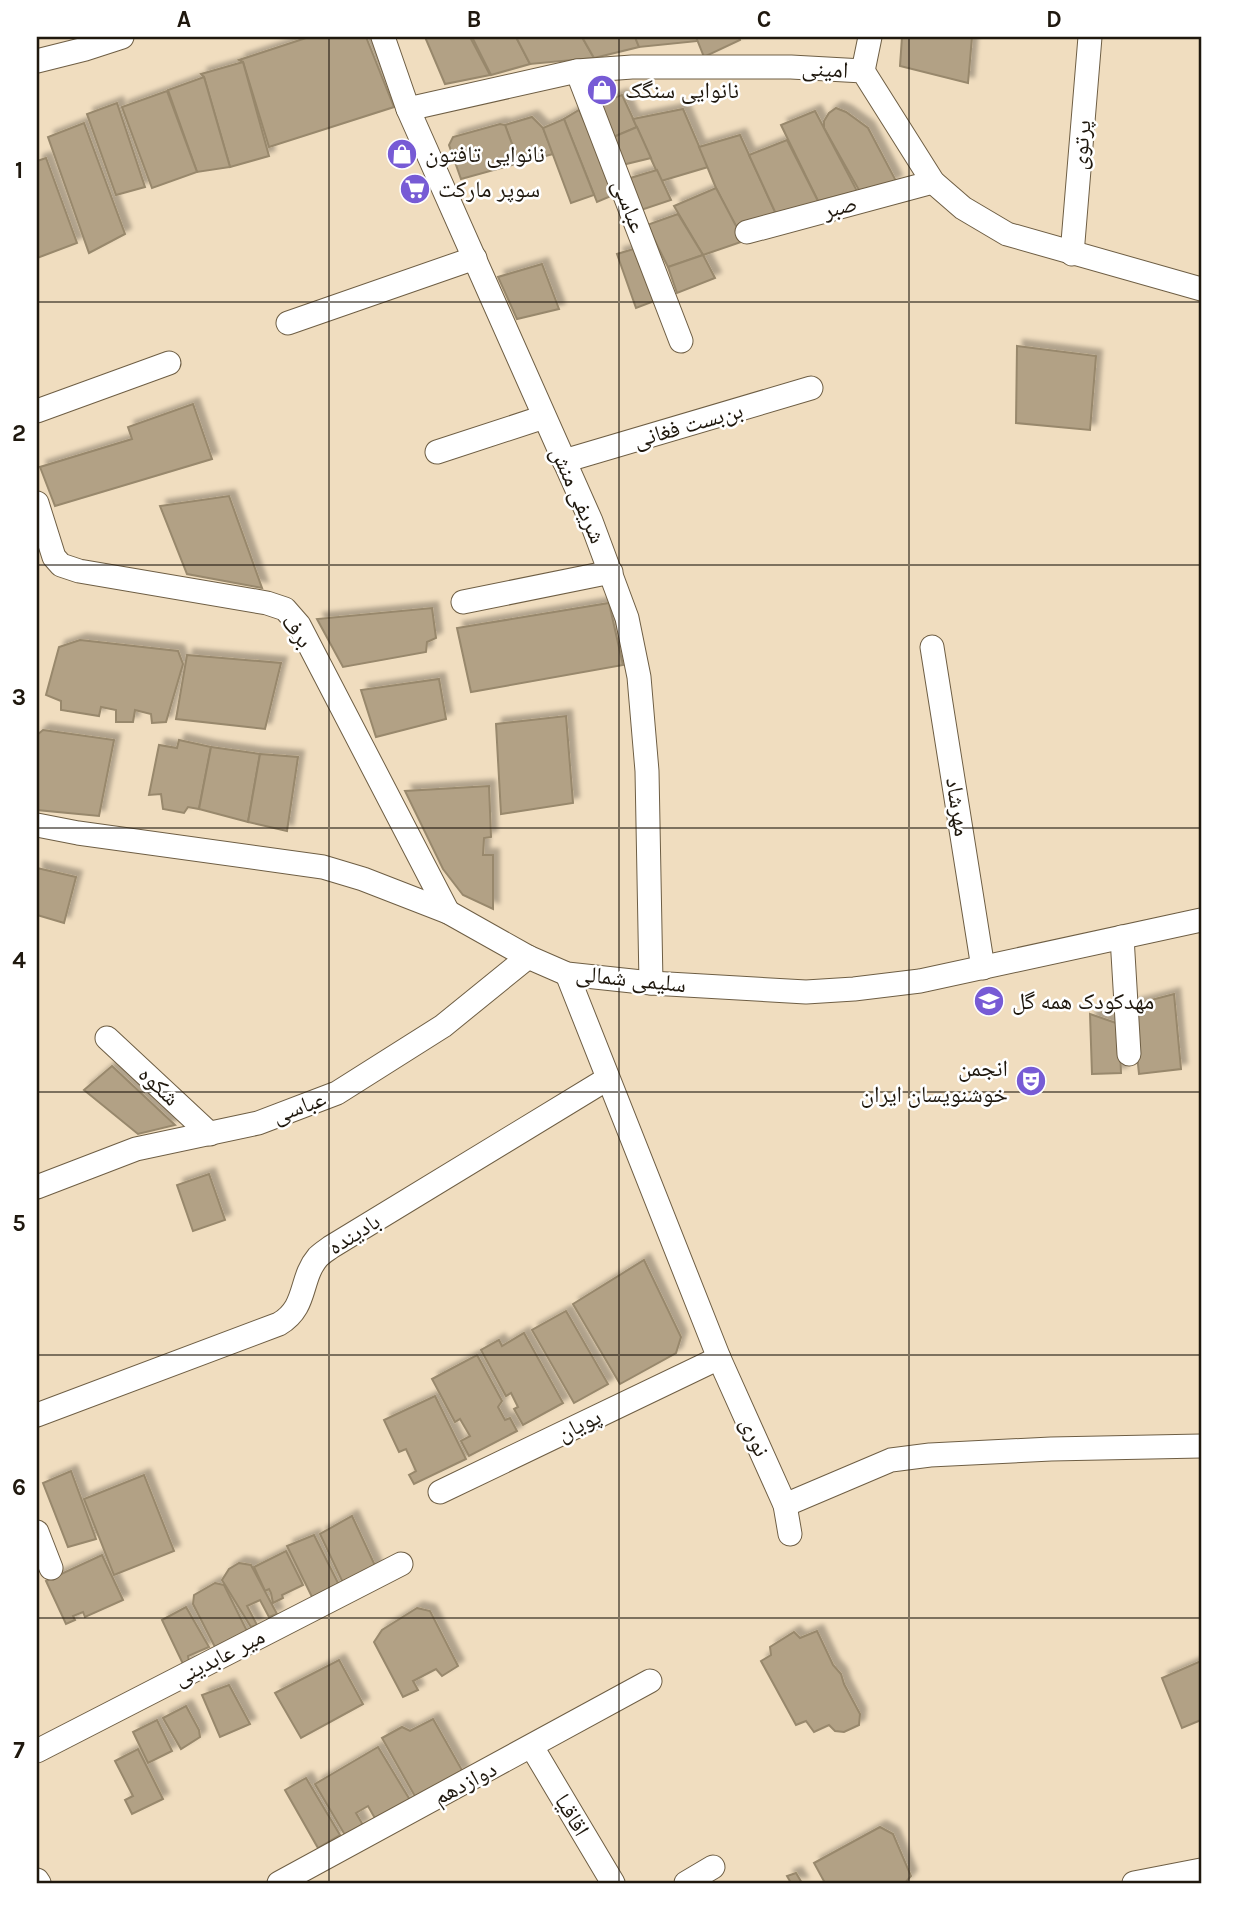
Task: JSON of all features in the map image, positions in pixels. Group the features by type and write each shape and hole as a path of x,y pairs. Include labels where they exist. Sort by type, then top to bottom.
{"street":[{"path":"37,61 122,37"},
{"name":"شریفی منش","path":"383,37 408,109 564,461 611,572 627,618 639,677 647,771 651,983"},
{"path":"863,71 870,37"},
{"name":"پرتوی","path":"1072,254 1090,37"},
{"name":"امینی","path":"408,109 577,71 680,66 863,71 933,182 963,208 1007,234 1201,289"},
{"name":"عباسی","path":"577,71 681,341"},
{"name":"صبر","path":"747,232 933,182"},
{"path":"288,323 475,258"},
{"path":"37,411 169,363"},
{"name":"بن‌بست فغانی","path":"564,461 811,388"},
{"path":"437,452 544,416"},
{"name":"برف","path":"37,503 54,557 61,565 79,571 267,603 285,609 299,625 448,912"},
{"path":"463,602 611,572"},
{"name":"مهرشاد","path":"932,647 984,968"},
{"name":"سلیمی شمالی","path":"37,825 78,834 323,867 363,879 448,912 528,957 567,974 651,983 806,992 920,981 1201,920"},
{"path":"1122,937 1129,1054"},
{"name":"عباسی","path":"37,1187 136,1149 258,1122 337,1093 443,1026 528,957"},
{"name":"نوری","path":"567,974 719,1358 785,1504 790,1534"},
{"name":"شکوه","path":"107,1038 210,1134"},
{"name":"بادینده","path":"37,1415 279,1324 291,1317 300,1302 312,1266 318,1257 331,1247 607,1079"},
{"name":"پویان","path":"440,1492 719,1358"},
{"path":"785,1504 891,1460 930,1455 1051,1449 1201,1446"},
{"path":"37,1532 51,1568"},
{"name":"میر عابدینی","path":"37,1751 401,1564"},
{"name":"دوازدهم","path":"279,1883 650,1681"},
{"name":"اقاقیا","path":"531,1747 613,1883"},
{"path":"686,1883 713,1867"},
{"path":"1149,1881 1201,1870"}],"building":[{"path":"309,37 366,37 394,107 269,147 243,62 239,60"},
{"path":"425,37 470,37 490,75 445,84"},
{"path":"472,37 516,37 530,64 491,75"},
{"path":"516,37 582,37 594,58 530,64"},
{"path":"582,37 635,37 639,47 594,58"},
{"path":"635,37 696,37 698,41 639,47"},
{"path":"696,37 739,37 740,40 704,57"},
{"path":"902,37 972,37 968,83 900,66"},
{"path":"243,62 269,156 230,167 201,74"},
{"path":"204,77 230,167 197,172 168,90"},
{"path":"167,91 197,172 152,188 122,107"},
{"path":"622,95 637,127 611,138 599,103"},
{"path":"117,103 145,187 116,195 87,114"},
{"path":"836,108 868,128 896,181 864,199 824,128 824,121"},
{"path":"683,109 708,167 661,181 633,119"},
{"path":"579,110 618,193 597,202 564,119"},
{"path":"815,111 857,191 818,201 781,125"},
{"path":"532,117 543,128 553,154 519,163 505,125"},
{"path":"564,119 594,195 571,203 543,128"},
{"path":"84,123 125,234 89,253 48,137"},
{"path":"505,125 519,163 461,179 449,145 453,137"},
{"path":"637,127 651,158 622,165 611,138"},
{"path":"740,135 776,214 736,227 699,147"},
{"path":"787,140 821,207 776,214 749,155"},
{"path":"46,158 77,243 37,258 37,161"},
{"path":"657,170 671,200 638,211 627,179"},
{"path":"716,188 744,241 703,255 674,206"},
{"path":"678,214 703,255 668,267 647,225"},
{"path":"637,248 657,300 636,308 617,254"},
{"path":"703,255 715,278 677,293 668,267"},
{"path":"542,264 559,309 517,319 498,277"},
{"path":"1017,346 1096,356 1090,430 1016,423"},
{"path":"193,404 212,459 55,506 40,467 132,439 128,427"},
{"path":"229,496 262,588 187,574 160,506"},
{"path":"609,603 623,665 471,692 457,628"},
{"path":"432,608 436,638 427,642 426,652 343,667 317,619"},
{"path":"80,640 178,651 183,664 166,722 152,723 151,714 135,710 133,722 116,722 116,710 101,707 99,716 61,710 61,701 46,695 59,647"},
{"path":"187,655 281,663 265,729 176,719"},
{"path":"439,679 446,719 376,737 361,690"},
{"path":"566,716 573,803 501,814 496,724"},
{"path":"43,730 114,740 99,816 37,810 37,735"},
{"path":"179,740 211,747 199,809 188,807 184,813 163,809 161,794 149,795 159,745 177,748"},
{"path":"211,747 260,754 248,822 199,809"},
{"path":"260,754 298,757 287,831 248,822"},
{"path":"489,786 491,837 484,838 483,855 493,855 493,909 463,895 443,869 405,791"},
{"path":"37,868 76,877 64,923 37,915"},
{"path":"1174,994 1181,1069 1139,1074 1132,1005"},
{"path":"1090,1014 1119,1024 1121,1073 1092,1074"},
{"path":"112,1066 175,1125 138,1134 84,1090"},
{"path":"209,1174 225,1220 193,1231 177,1185"},
{"path":"644,1260 681,1337 676,1353 620,1384 573,1304"},
{"path":"566,1311 608,1384 574,1403 532,1330"},
{"path":"524,1333 563,1403 523,1425 514,1409 518,1407 511,1393 506,1396 481,1350 499,1340 502,1346"},
{"path":"477,1355 502,1401 498,1407 505,1420 510,1418 517,1431 469,1456 461,1441 470,1436 460,1419 455,1422 432,1379"},
{"path":"435,1396 466,1459 414,1484 409,1475 416,1471 406,1449 399,1452 384,1420"},
{"path":"71,1471 96,1539 68,1547 43,1483"},
{"path":"144,1475 174,1551 114,1575 84,1499"},
{"path":"352,1516 378,1572 345,1587 320,1534"},
{"path":"314,1535 340,1587 313,1599 287,1546"},
{"path":"286,1551 303,1585 282,1595 283,1598 273,1603 269,1589 265,1591 254,1567"},
{"path":"102,1555 123,1600 85,1617 83,1612 73,1616 75,1620 66,1624 46,1581"},
{"path":"239,1563 251,1565 277,1614 269,1617 260,1600 247,1606 257,1625 251,1627 222,1580 229,1569"},
{"path":"215,1583 224,1585 249,1635 216,1649 193,1604 194,1595"},
{"path":"186,1607 209,1647 188,1656 189,1661 183,1664 162,1620"},
{"path":"417,1608 430,1611 458,1666 442,1676 436,1669 413,1681 418,1690 403,1697 374,1642 382,1630"},
{"path":"817,1631 860,1714 859,1725 844,1732 835,1731 829,1725 814,1732 806,1721 796,1725 761,1661 771,1655 770,1647 794,1632 800,1638"},
{"path":"339,1660 363,1704 301,1738 275,1693"},
{"path":"1201,1661 1201,1720 1182,1728 1162,1678"},
{"path":"229,1685 250,1724 220,1737 202,1695"},
{"path":"186,1706 200,1737 181,1749 163,1718"},
{"path":"433,1719 463,1772 416,1798 382,1738 402,1727 410,1731"},
{"path":"157,1720 172,1751 148,1763 133,1732"},
{"path":"378,1747 410,1800 376,1820 368,1806 356,1813 363,1825 345,1835 315,1784"},
{"path":"138,1749 163,1799 132,1814 125,1800 133,1796 115,1761"},
{"path":"306,1778 340,1835 318,1848 285,1790"},
{"path":"880,1827 893,1834 911,1876 905,1883 825,1883 814,1863"},
{"path":"796,1873 802,1883 791,1883 787,1876"}],"place":[{"name":"نانوایی سنگک","path":"602,90"},
{"name":"نانوایی تافتون","path":"402,154"},
{"name":"سوپر مارکت","path":"415,189"},
{"name":"مهدکودک همه گل","path":"989,1001"},
{"name":"انجمن خوشنویسان ایران","path":"1031,1081"}]}
